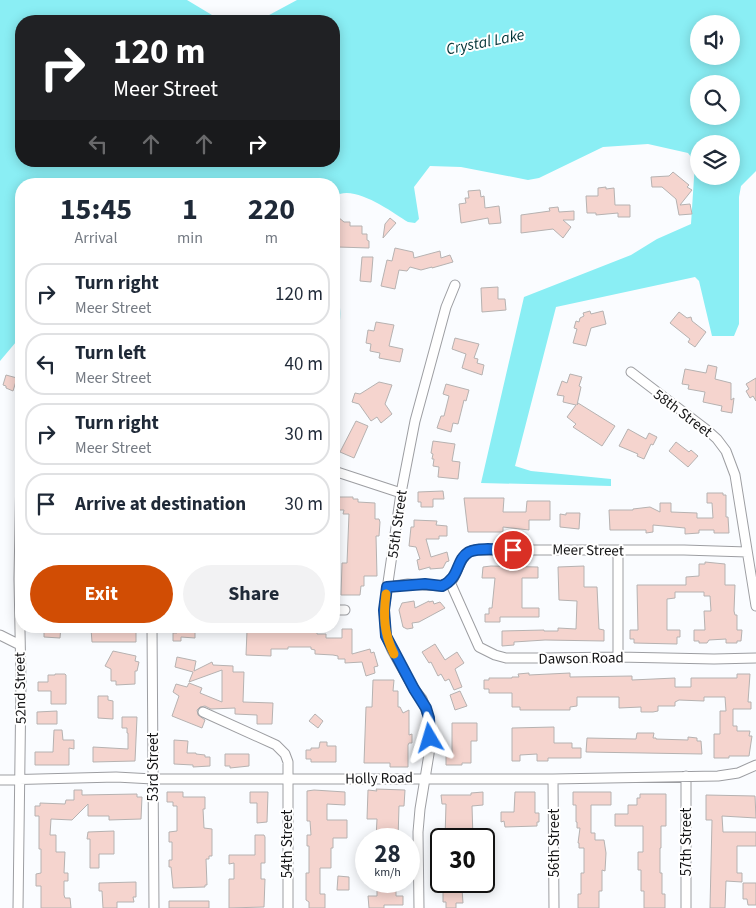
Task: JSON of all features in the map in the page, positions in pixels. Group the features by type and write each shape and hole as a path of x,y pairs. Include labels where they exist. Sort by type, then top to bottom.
{"street":[{"name":"55th Street","path":"419,908 418,832 430,738 429,718 422,699 414,689 386,636 384,610 401,493 414,421 446,307 455,285"},
{"name":"58th Street","path":"631,372 707,430 726,451 736,475 756,606"},
{"path":"340,473 401,493"},
{"name":"Meer Street","path":"450,582 463,557 468,552 475,550 684,550 747,552"},
{"path":"618,551 618,657"},
{"path":"387,587 425,584 442,586 450,582"},
{"name":"Dawson Road","path":"450,582 479,647 506,658 756,658"},
{"path":"340,610 345,610"},
{"name":"52nd Street","path":"18,908 21,682 20,633"},
{"name":"53rd Street","path":"152,633 154,908"},
{"path":"0,635 20,645"},
{"name":"54th Street","path":"203,712 281,749 288,762 288,908"},
{"name":"Holly Road","path":"0,780 116,777 154,779 553,779 718,776 738,773 756,765"},
{"name":"57th Street","path":"686,776 686,908"},
{"name":"56th Street","path":"553,779 554,908"}],"water":[{"name":"Crystal Lake","path":"0,0 187,0 212,15 15,15 15,167 340,167 340,15 269,15 297,0 756,0 756,171 741,186 739,197 739,324 734,336 712,336 699,281 695,277 556,307 515,466 531,471 611,479 611,486 481,483 524,297 631,255 657,239 691,224 694,185 740,185 740,135 690,135 690,156 688,153 648,144 603,147 539,178 528,180 461,167 430,166 414,187 419,219 415,223 408,222 372,200 351,193 340,194 340,178 15,178 15,343 0,361"}],"building":[{"path":"673,172 689,185 687,187 692,190 680,205 690,204 692,214 679,215 676,199 662,187 652,187 651,177 669,176"},
{"path":"606,187 606,189 614,188 615,205 630,205 630,217 618,217 618,213 596,215 596,213 587,213 586,196 598,196 598,188"},
{"path":"480,190 481,197 484,196 485,208 499,206 501,223 489,224 488,218 461,223 459,204 466,203 465,198 469,198 468,191"},
{"path":"558,207 559,212 574,211 574,220 563,220 571,227 563,238 553,229 521,233 521,215 550,211 549,208"},
{"path":"390,218 396,223 383,238 385,224"},
{"path":"340,219 344,222 350,222 350,226 362,226 362,234 367,234 369,248 340,247"},
{"path":"395,248 413,252 414,258 440,251 441,258 450,255 453,262 421,270 410,267 407,271 399,270 395,289 381,286 387,260 392,261"},
{"path":"362,257 373,257 371,282 360,281"},
{"path":"498,287 498,299 505,299 506,310 482,312 481,288"},
{"path":"590,311 591,314 603,311 606,324 591,328 586,346 573,343 577,329 574,328 576,321 579,322 580,318 584,316 583,313"},
{"path":"679,312 687,318 691,317 692,321 706,332 695,347 688,342 690,339 670,323"},
{"path":"376,322 394,325 389,346 403,349 400,362 379,358 380,353 370,351 371,344 366,343 368,330 374,331"},
{"path":"455,338 479,344 474,358 478,359 477,363 484,365 482,375 462,368 466,354 452,349"},
{"path":"708,365 717,367 715,379 731,383 731,400 734,398 732,413 721,411 722,406 703,402 705,392 688,389 689,385 682,384 685,369 706,373"},
{"path":"570,374 582,377 577,405 578,403 615,426 602,446 573,427 576,424 567,417 576,405 563,402 564,396 557,395 562,381 567,383"},
{"path":"6,375 15,377 13,391 3,385"},
{"path":"756,378 756,401 753,396 750,398 746,391 749,389 746,384"},
{"path":"379,382 392,385 385,404 392,414 381,423 377,417 371,421 359,404 352,402 355,393 360,394"},
{"path":"446,384 469,390 466,401 464,400 458,424 453,423 451,432 437,428 441,416 444,416 449,396 443,394"},
{"path":"356,421 368,426 354,458 340,452"},
{"path":"628,429 646,439 649,433 657,437 653,445 651,444 644,459 637,456 638,454 619,446"},
{"path":"433,441 455,444 452,461 460,462 458,479 438,477 439,467 433,466 434,459 432,459 433,454 431,453"},
{"path":"676,442 698,456 688,467 669,451"},
{"path":"443,491 444,499 433,499 433,507 421,507 421,502 418,502 418,492"},
{"path":"707,493 723,493 723,495 726,495 726,517 728,517 729,533 699,530 699,533 685,534 685,528 653,525 653,532 646,533 646,530 610,530 609,510 633,510 650,507 660,512 660,503 671,503 671,512 697,513 697,518 713,518 712,503 707,503"},
{"path":"340,497 353,497 353,499 358,499 358,502 375,503 375,519 379,519 380,522 379,536 376,536 377,576 364,576 364,586 361,586 360,595 341,595 342,563 347,563 349,514 343,514 344,510 340,510"},
{"path":"464,498 504,498 503,512 526,512 527,501 550,501 550,520 529,520 529,530 503,527 503,532 468,532"},
{"path":"566,513 580,513 579,529 560,527 560,514 566,515"},
{"path":"414,520 437,521 436,525 447,526 447,536 439,536 439,539 426,539 431,557 447,552 449,561 446,562 443,568 430,569 430,567 419,570 417,560 420,559 416,547 409,546 411,527 414,527"},
{"path":"705,562 725,564 725,585 735,585 734,611 735,615 737,615 737,630 742,630 741,641 726,643 726,639 709,640 707,643 699,643 699,641 694,641 694,630 705,630 704,611 711,611 710,596 704,596 704,592 675,592 675,598 667,599 667,630 680,630 677,644 634,643 634,639 630,639 630,630 638,630 637,585 686,585 686,577 699,576 699,564 705,564"},
{"path":"584,566 584,587 597,587 599,629 604,630 604,641 545,640 514,642 514,645 502,646 502,631 558,631 558,628 576,629 577,601 559,600 558,567"},
{"path":"483,567 538,567 538,578 522,578 522,608 539,608 539,617 500,617 500,622 485,622 485,614 489,614 489,608 492,608 495,578 482,578"},
{"path":"414,601 415,608 433,601 434,604 440,602 445,608 419,622 412,623 413,628 407,629 403,627 399,610 402,603"},
{"path":"342,629 352,629 352,654 370,649 371,653 374,652 378,666 374,667 375,673 366,676 362,662 345,663 345,659 338,659 338,656 315,654 315,650 311,649 311,647 271,649 271,656 246,655 247,633 317,633 326,634 326,638 342,638"},
{"path":"44,633 60,633 60,638 44,637"},
{"path":"91,633 136,633 136,642 92,642"},
{"path":"173,633 195,633 195,638 181,637 181,641 173,641"},
{"path":"435,644 445,660 457,652 464,663 455,669 462,687 454,690 449,679 445,681 441,674 438,676 431,662 429,663 422,652"},
{"path":"113,651 136,656 135,661 139,662 137,671 135,671 135,684 116,685 116,681 111,681 111,669 105,666"},
{"path":"177,657 196,661 194,671 212,662 213,665 233,666 233,672 244,672 243,702 273,703 272,724 257,724 257,715 235,714 235,708 211,709 205,706 200,707 197,710 198,715 205,720 202,728 172,716 179,696 173,692 176,684 187,687 189,683 202,688 200,693 222,702 222,670 189,682 193,672 175,667"},
{"path":"529,673 529,675 570,673 570,677 632,676 632,680 675,678 675,687 691,687 691,678 737,678 737,674 750,674 748,702 751,702 751,709 733,709 733,726 737,726 737,731 750,731 749,736 752,736 749,756 714,758 714,734 720,734 720,711 726,711 725,697 704,697 704,701 679,700 675,702 675,706 658,706 658,711 653,712 641,712 641,707 619,708 619,697 577,697 577,706 570,707 570,710 520,710 520,707 512,707 512,693 489,693 489,689 484,689 484,680 489,680 489,678 512,678 519,677 518,674"},
{"path":"48,675 66,675 66,704 51,704 51,691 38,691 38,682 48,682"},
{"path":"373,680 394,680 393,691 398,691 398,707 400,707 403,713 409,710 409,735 412,734 412,743 408,745 408,767 390,767 390,763 364,763 366,707 372,707"},
{"path":"460,691 467,706 455,710 450,695"},
{"path":"98,696 108,696 108,700 113,701 113,719 98,718"},
{"path":"57,711 57,724 37,724 37,712"},
{"path":"315,714 323,721 318,728 309,721"},
{"path":"122,717 137,717 135,761 93,762 93,747 128,749 128,733 127,728 122,728"},
{"path":"452,723 477,723 477,741 471,741 471,763 446,765 446,754 452,754"},
{"path":"554,727 554,743 572,743 572,748 581,748 581,758 548,758 548,761 537,761 537,754 520,755 520,761 512,761 512,728"},
{"path":"54,730 62,730 63,740 74,740 74,749 69,748 69,765 35,765 35,752 53,752"},
{"path":"637,733 654,733 653,738 656,739 688,740 688,737 697,738 697,741 701,741 702,754 586,752 587,738 636,739"},
{"path":"174,740 188,741 187,753 196,753 210,757 210,766 193,767 193,765 174,764"},
{"path":"320,742 327,742 327,746 336,746 336,762 311,762 311,759 306,759 306,750 319,748"},
{"path":"225,754 249,754 249,766 230,768 230,766 225,766"},
{"path":"376,789 405,790 404,806 399,806 398,828 377,828 377,819 367,819 368,790 377,791"},
{"path":"74,790 82,790 82,795 137,794 137,797 142,797 141,819 109,820 109,816 88,816 88,804 72,820 51,819 50,835 56,835 56,852 65,852 64,873 68,873 68,881 64,881 64,895 65,898 70,898 71,908 41,908 41,886 36,886 36,874 41,873 41,849 39,849 39,816 35,816 35,806 40,806 40,803 65,804 66,800 74,800"},
{"path":"307,791 345,792 345,805 327,804 327,820 347,820 347,838 333,838 331,868 320,868 320,894 325,894 325,908 309,908 309,902 306,900 306,873 309,873 307,835 311,835 310,821 307,821"},
{"path":"167,792 183,792 183,797 205,797 205,809 203,809 204,828 212,829 212,856 206,859 207,885 205,887 173,888 171,867 169,867 169,860 172,860 172,842 169,842 169,832 177,831 177,806 173,806 173,802 167,802"},
{"path":"250,792 268,792 267,822 257,823 257,803 250,803"},
{"path":"483,792 483,805 472,806 473,828 445,828 446,804 442,804 441,795 471,795 471,793"},
{"path":"515,792 535,792 535,813 539,813 537,826 505,827 504,821 501,822 501,812 514,812"},
{"path":"573,792 611,792 611,805 591,805 591,833 595,833 595,840 604,840 606,853 605,871 602,870 602,891 599,891 599,908 578,908 578,894 581,894 581,873 584,873 584,848 579,848 578,843 580,828 577,828 576,805 573,805"},
{"path":"640,794 666,794 666,826 661,826 660,848 660,873 662,873 662,894 665,894 665,908 644,908 644,891 641,891 641,870 638,870 638,852 643,852 643,826 615,826 615,814 628,814 628,805 637,805 637,798 640,798"},
{"path":"706,795 755,796 756,818 722,816 723,832 756,832 756,846 737,846 737,873 742,873 742,882 726,881 725,908 710,908 712,820 706,820"},
{"path":"114,831 114,854 99,854 99,868 90,868 90,839 87,839 88,832"},
{"path":"255,835 264,835 265,837 265,863 261,863 261,879 265,879 264,907 229,908 229,879 234,879 234,863 229,864 229,855 255,855"},
{"path":"338,876 349,877 349,890 337,890"},
{"path":"136,882 134,902 117,902 117,908 103,908 102,891 99,891 99,883"},
{"path":"743,883 756,883 756,905 748,905 747,899 743,899"},
{"path":"377,893 396,893 396,896 403,896 403,905 384,905 384,908 369,908 368,896 377,896"},
{"path":"443,893 462,893 463,903 456,903 456,908 446,908 446,902 443,902"},
{"path":"169,901 209,901 209,908 169,908"}],"slow traffic":[{"path":"386,594 384,623 386,636 394,654"}],"route":[{"path":"430,738 429,718 426,708 392,650 386,636 384,610 387,587 408,584 442,586 453,579 460,561 468,552 475,550 513,550"}]}
